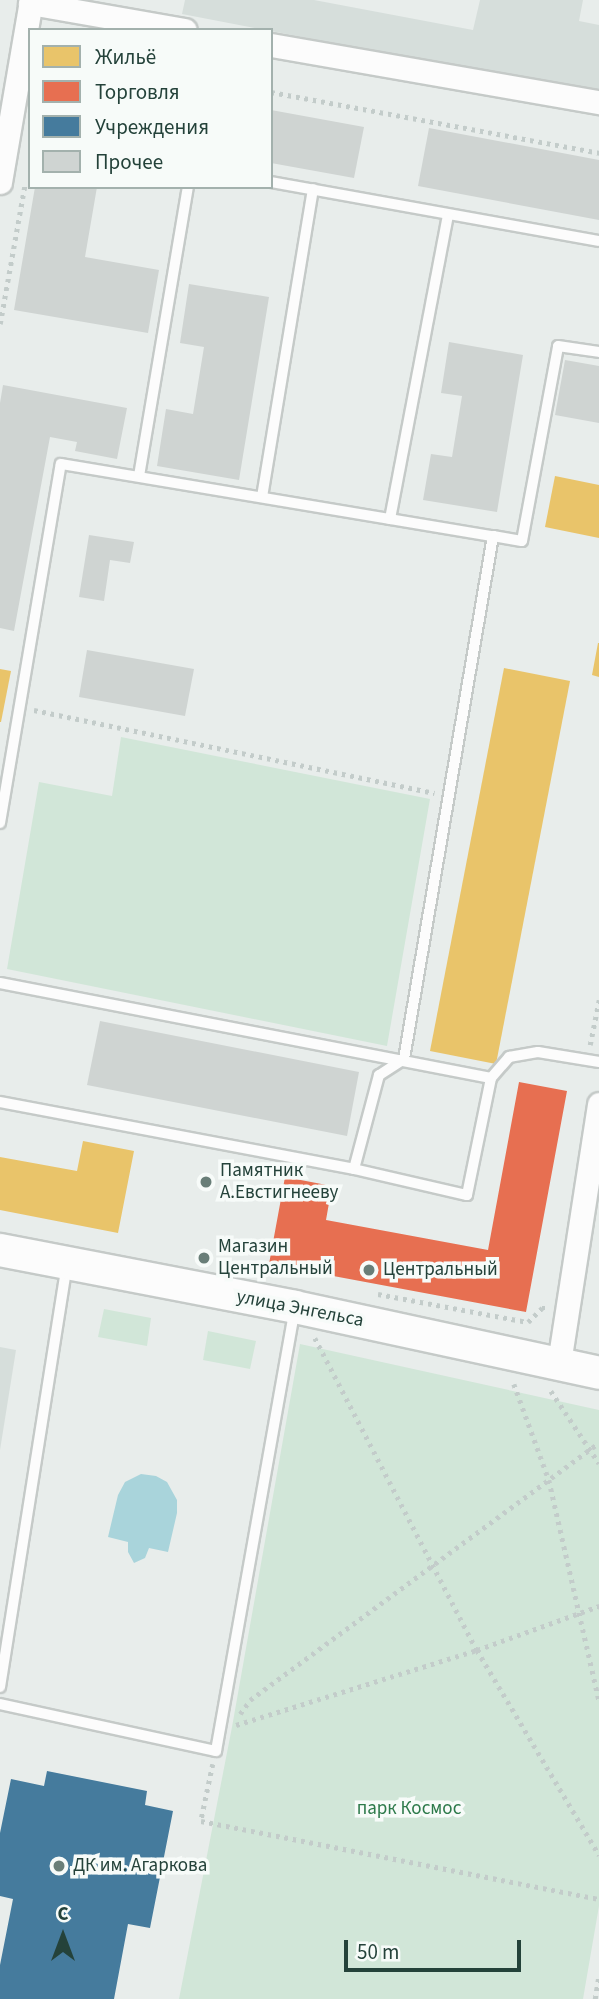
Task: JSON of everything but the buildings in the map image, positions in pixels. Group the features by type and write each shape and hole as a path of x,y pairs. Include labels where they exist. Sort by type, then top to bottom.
{"main road":[{"name":"улица Энгельса","path":"0,1250 295,1307 555,1377 599,1373"}],"street":[{"path":"0,182 4,130 30,1 174,28"},
{"path":"273,45 599,102"},
{"path":"555,1377 599,1104"}],"lane":[{"path":"273,182 599,241"},
{"path":"139,476 188,189"},
{"path":"262,497 313,190"},
{"path":"390,519 448,214"},
{"path":"0,823 61,464 522,541 558,346 599,352"},
{"path":"354,1169 379,1075 404,1059 493,536"},
{"path":"0,983 404,1059 491,1078"},
{"path":"0,1102 354,1169 467,1195 491,1078 509,1057 538,1052 599,1062"},
{"path":"0,1687 67,1265"},
{"path":"0,1704 216,1751 295,1307"}],"path":[{"path":"273,92 599,153"},
{"path":"0,324 27,173"},
{"path":"20,707 449,796"},
{"path":"295,1307 316,1339 477,1650 599,1855"},
{"path":"555,1377 599,1463"},
{"path":"514,1384 549,1480 577,1614 599,1700"},
{"path":"599,1443 250,1700 232,1727 477,1650 599,1606"},
{"path":"216,1751 201,1821 599,1899"},
{"path":"595,1999 599,1974"}],"shaded area":[{"path":"185,0 314,0 473,30 480,0 583,0 579,21 599,25 599,94 273,31 273,28 255,28 182,14"},
{"path":"0,1347 16,1350 0,1450"}],"green space":[{"path":"121,737 430,799 387,1046 7,969 39,782 112,796"},
{"path":"104,1309 151,1318 147,1346 98,1337"},
{"path":"208,1331 256,1341 250,1369 203,1360"},
{"name":"парк Космос","path":"300,1344 599,1410 599,1906 583,1999 179,1999 232,1727"}],"water":[{"path":"141,1474 156,1476 167,1482 177,1500 177,1513 168,1552 149,1548 145,1558 134,1563 128,1552 128,1542 108,1537 118,1495 125,1482"}],"place":[{"name":"Памятник А.Евстигнееву","path":"206,1182"},
{"name":"Магазин Центральный","path":"204,1258"},
{"name":"Центральный","path":"369,1270"},
{"name":"ДК им. Агаркова","path":"59,1866"}]}
